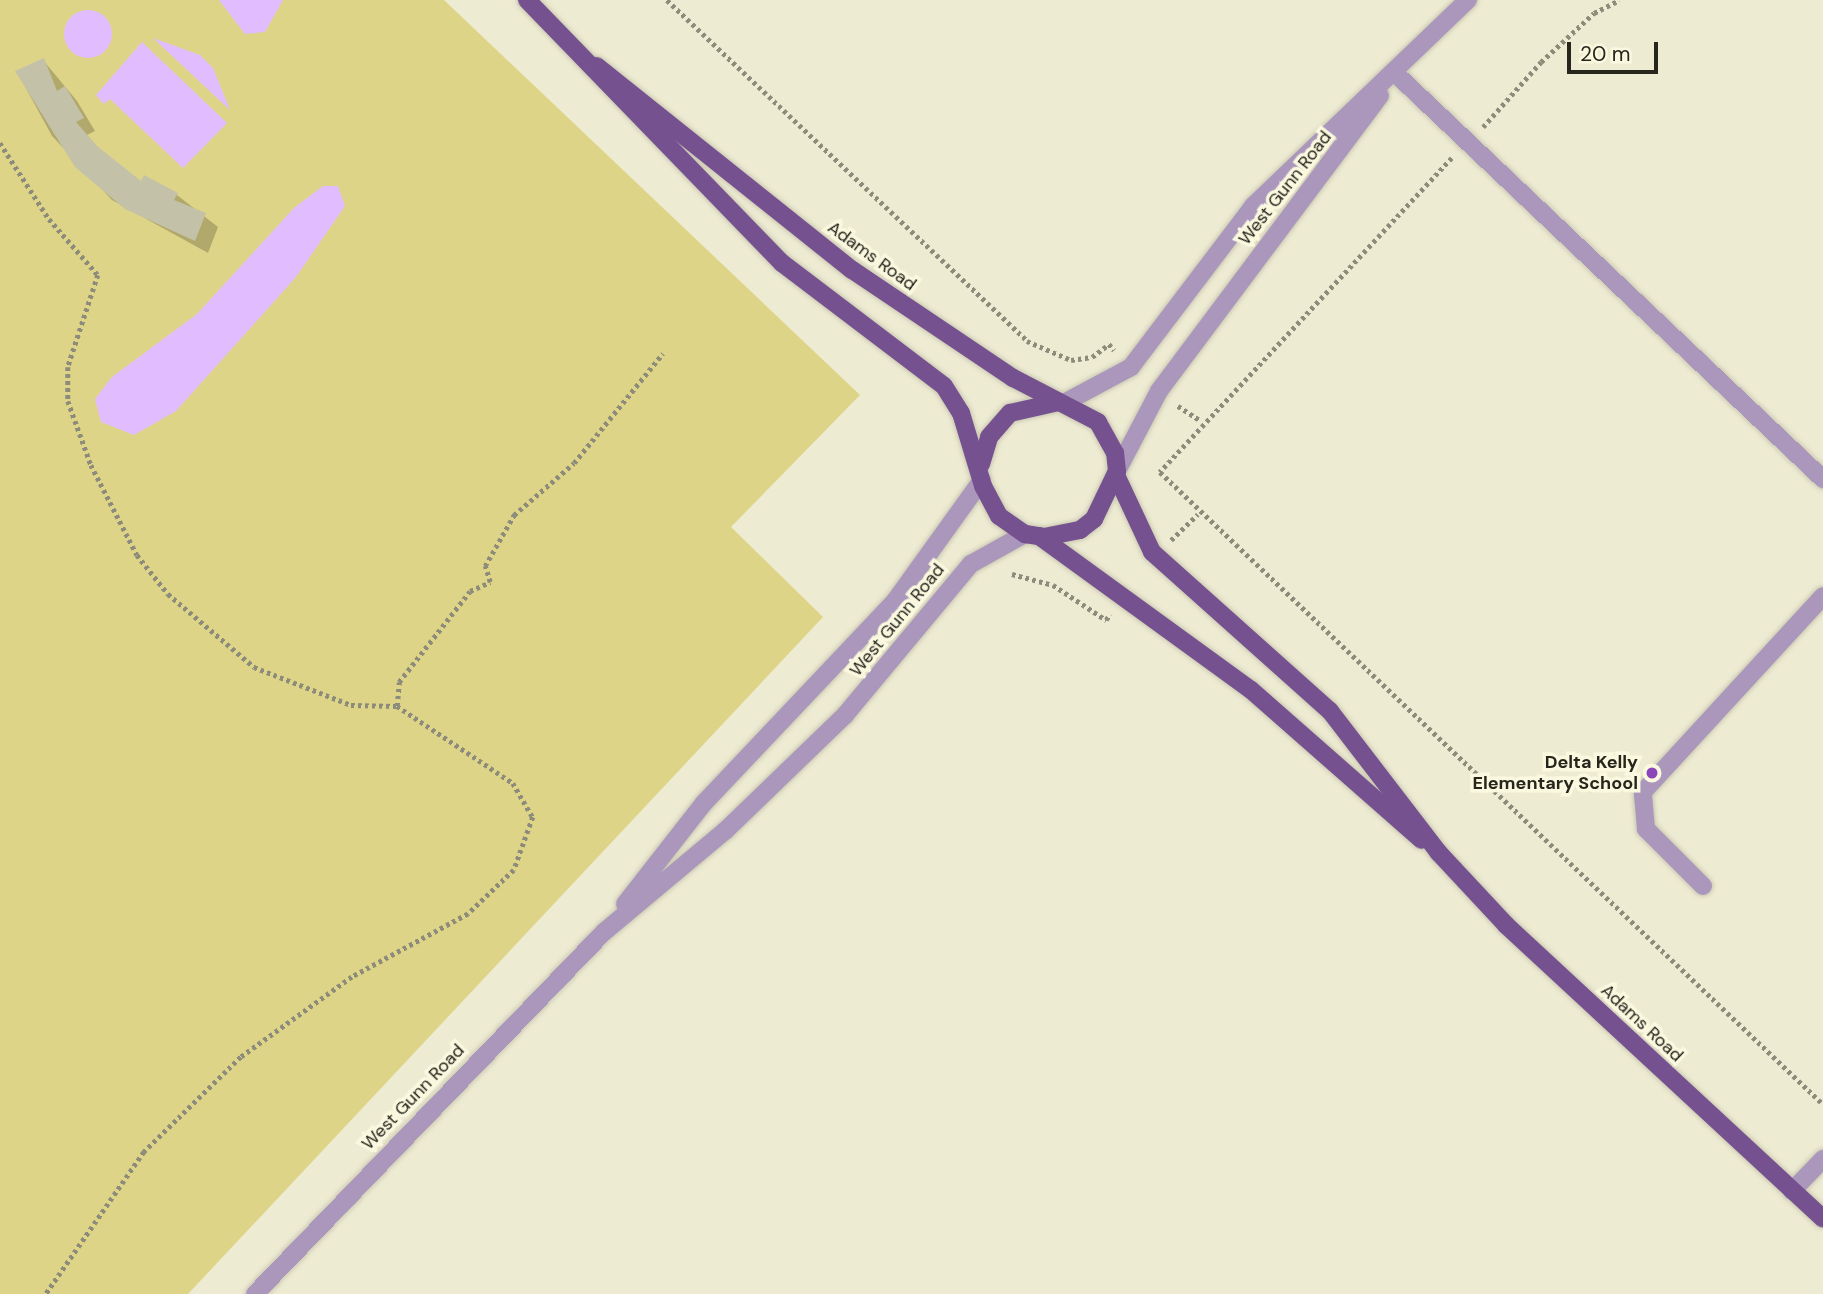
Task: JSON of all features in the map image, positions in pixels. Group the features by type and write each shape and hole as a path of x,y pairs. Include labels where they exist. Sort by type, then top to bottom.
{"main road":[{"name":"Adams Road","path":"527,0 596,66 782,263 944,386 961,413 981,475 999,516 1032,535 1260,697 1357,788 1438,852"},
{"name":"Adams Road","path":"596,66 852,270 1061,402 1098,422 1115,453 1116,473 1152,552 1330,711 1438,852 1506,925 1823,1219"},
{"name":"West Gunn Road","path":"981,475 989,437 1004,418 1026,405 1061,402"},
{"name":"West Gunn Road","path":"1032,535 1062,536 1094,519 1116,473"}],"street":[{"name":"West Gunn Road","path":"1061,402 1131,367 1253,206 1396,74 1468,0"},
{"name":"West Gunn Road","path":"1116,473 1158,391 1396,74"},
{"path":"1396,74 1823,479"},
{"name":"West Gunn Road","path":"604,932 704,803 895,601 981,475"},
{"name":"West Gunn Road","path":"255,1294 604,932 790,771 887,670 971,564 1032,535"},
{"path":"1703,886 1646,830 1643,792 1823,596"},
{"path":"1792,1191 1823,1159"}],"path":[{"path":"667,0 1027,341 1072,360 1092,357 1109,344"},
{"path":"1619,0 1594,13 1541,62 1467,144 1201,421 1160,472 1198,514 1823,1104"},
{"path":"0,143 50,219 98,275 68,367 68,401 91,465 137,555 168,594 254,667 351,705 397,706 524,794 531,832 514,870 468,914 352,977 240,1057 144,1152 46,1294"},
{"path":"397,706 399,682 470,591 490,582 485,566 514,515 574,463 663,354"},
{"path":"1172,401 1201,421"},
{"path":"1170,542 1198,514"},
{"path":"1012,574 1054,585 1106,620"}],"shaded area":[{"path":"0,0 444,0 860,395 731,527 823,617 188,1294 0,1294"},
{"path":"219,0 283,0 265,32 245,34"},
{"path":"88,10 105,17 112,34 105,51 88,58 71,51 64,34 71,17"},
{"path":"153,38 200,55 213,68 230,110"},
{"path":"142,42 227,123 183,168 110,99 104,104 96,95"},
{"path":"323,186 338,186 345,206 296,277 176,411 134,435 101,422 95,399 112,377 197,314 294,208"}],"building":[{"path":"44,58 57,91 65,86 84,118 76,122 97,146 141,181 144,175 178,193 174,200 206,213 195,241 125,209 75,167 15,71"}],"place":[{"name":"Delta Kelly Elementary School","path":"1652,773"}]}
